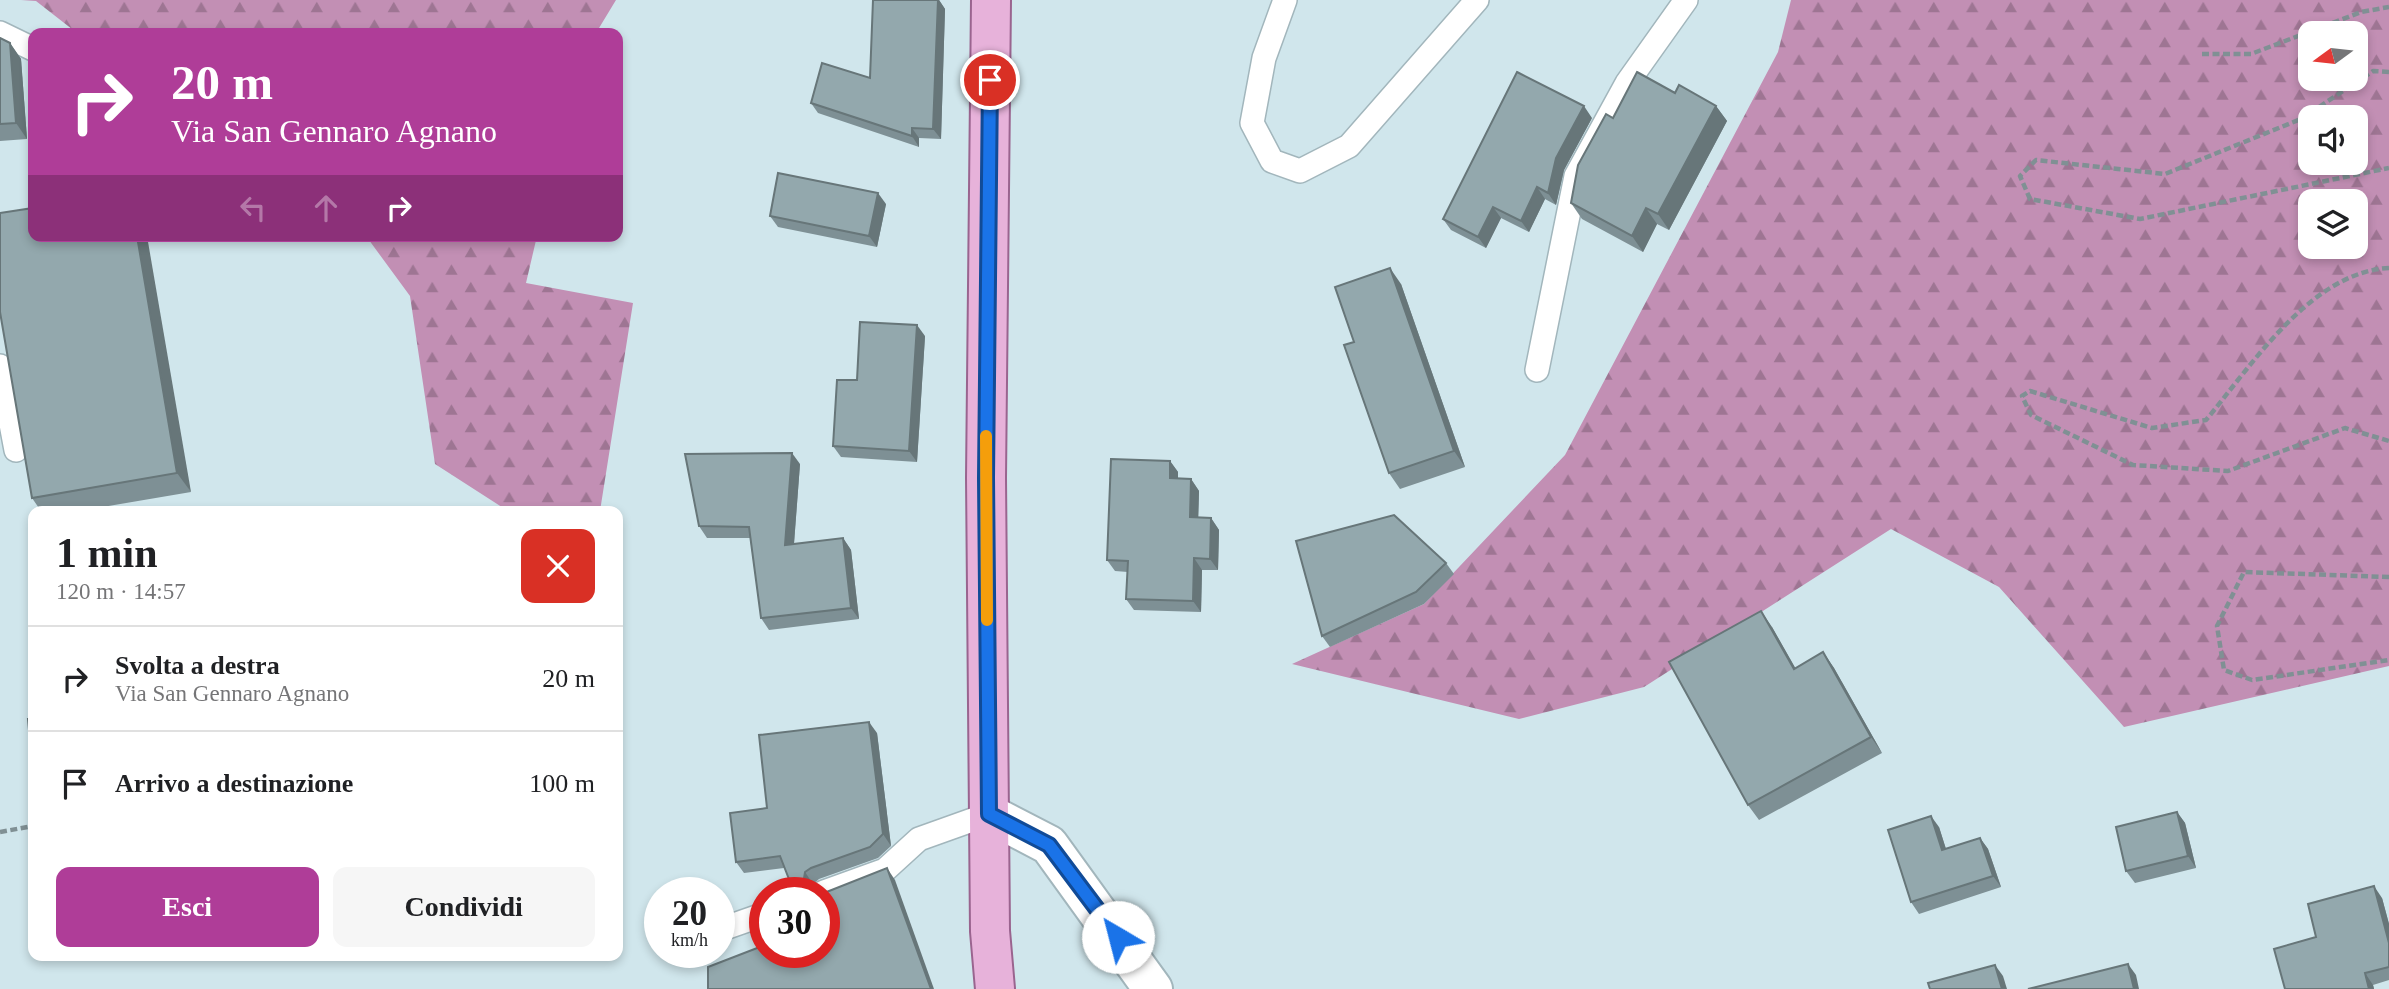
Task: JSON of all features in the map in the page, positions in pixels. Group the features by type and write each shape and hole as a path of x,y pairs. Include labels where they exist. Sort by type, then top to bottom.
{"main road":[{"path":"991,0 986,464 990,931 995,989"}],"street":[{"path":"989,814 1049,845 1153,989"}],"lane":[{"path":"1285,0 1264,58 1252,123 1272,161 1300,171 1349,146 1477,0"},
{"path":"1537,370 1576,176 1627,83 1686,0"},
{"path":"0,33 28,47"},
{"path":"0,366 16,450"},
{"path":"840,886 885,870 919,839 989,814"}],"path":[{"path":"2202,54 2251,54 2361,12 2389,7"},
{"path":"2389,72 2373,71 2301,119 2165,174 2036,160 2020,176 2030,199 2140,219 2389,168"},
{"path":"2389,268 2368,270 2304,305 2206,420 2152,428 2030,391 2022,396 2031,415 2133,466 2228,471 2345,428 2389,441"},
{"path":"2389,576 2245,572 2217,626 2224,670 2252,680 2389,660"},
{"path":"0,832 28,827"}],"green space":[{"path":"21,0 616,0 599,28 71,28 36,1"},
{"path":"1791,0 2389,0 2389,666 2124,727 1999,587 1891,529 1644,687 1519,719 1292,664 1424,604 1565,455 1778,52"},
{"path":"370,242 536,242 526,283 633,303 601,506 500,506 435,464 410,296"}],"building":[{"path":"873,0 938,0 933,129 912,128 912,136 811,103 822,63 870,78"},
{"path":"0,38 10,43 16,123 0,124"},
{"path":"1517,72 1584,106 1556,158 1548,193 1537,187 1521,221 1493,207 1478,237 1443,219"},
{"path":"1637,72 1675,93 1679,85 1716,106 1658,214 1646,208 1632,236 1571,203 1578,165 1606,114 1613,118"},
{"path":"778,173 878,193 869,236 770,216"},
{"path":"28,209 28,242 138,242 177,473 32,498 0,312 0,213"},
{"path":"1390,268 1454,451 1389,473 1344,345 1354,342 1335,287"},
{"path":"860,322 917,325 909,451 833,446 837,380 857,380"},
{"path":"792,453 785,545 843,538 851,608 761,618 749,527 699,526 685,454"},
{"path":"1111,459 1170,461 1170,478 1191,479 1190,517 1211,518 1210,559 1194,558 1193,601 1126,599 1128,561 1107,560"},
{"path":"1394,515 1446,563 1416,592 1322,636 1296,541"},
{"path":"1761,611 1794,669 1823,652 1871,737 1748,805 1669,662"},
{"path":"869,722 883,834 870,847 805,872 804,877 788,877 780,856 736,862 730,813 767,808 759,735"},
{"path":"2177,812 2188,856 2126,871 2116,827"},
{"path":"1931,816 1942,850 1980,838 1993,876 1911,902 1888,830"},
{"path":"887,868 931,989 708,989 708,968 735,968 735,957 749,951 749,968 840,968 840,887"},
{"path":"2374,886 2389,943 2389,967 2365,973 2369,989 2285,989 2274,949 2316,937 2308,904"},
{"path":"2128,964 2134,989 2028,989"},
{"path":"1995,965 2002,989 1930,989 1928,983"}],"slow traffic":[{"path":"986,436 987,620"}],"route":[{"path":"990,80 986,478 989,814 1049,845 1118,937"}]}
